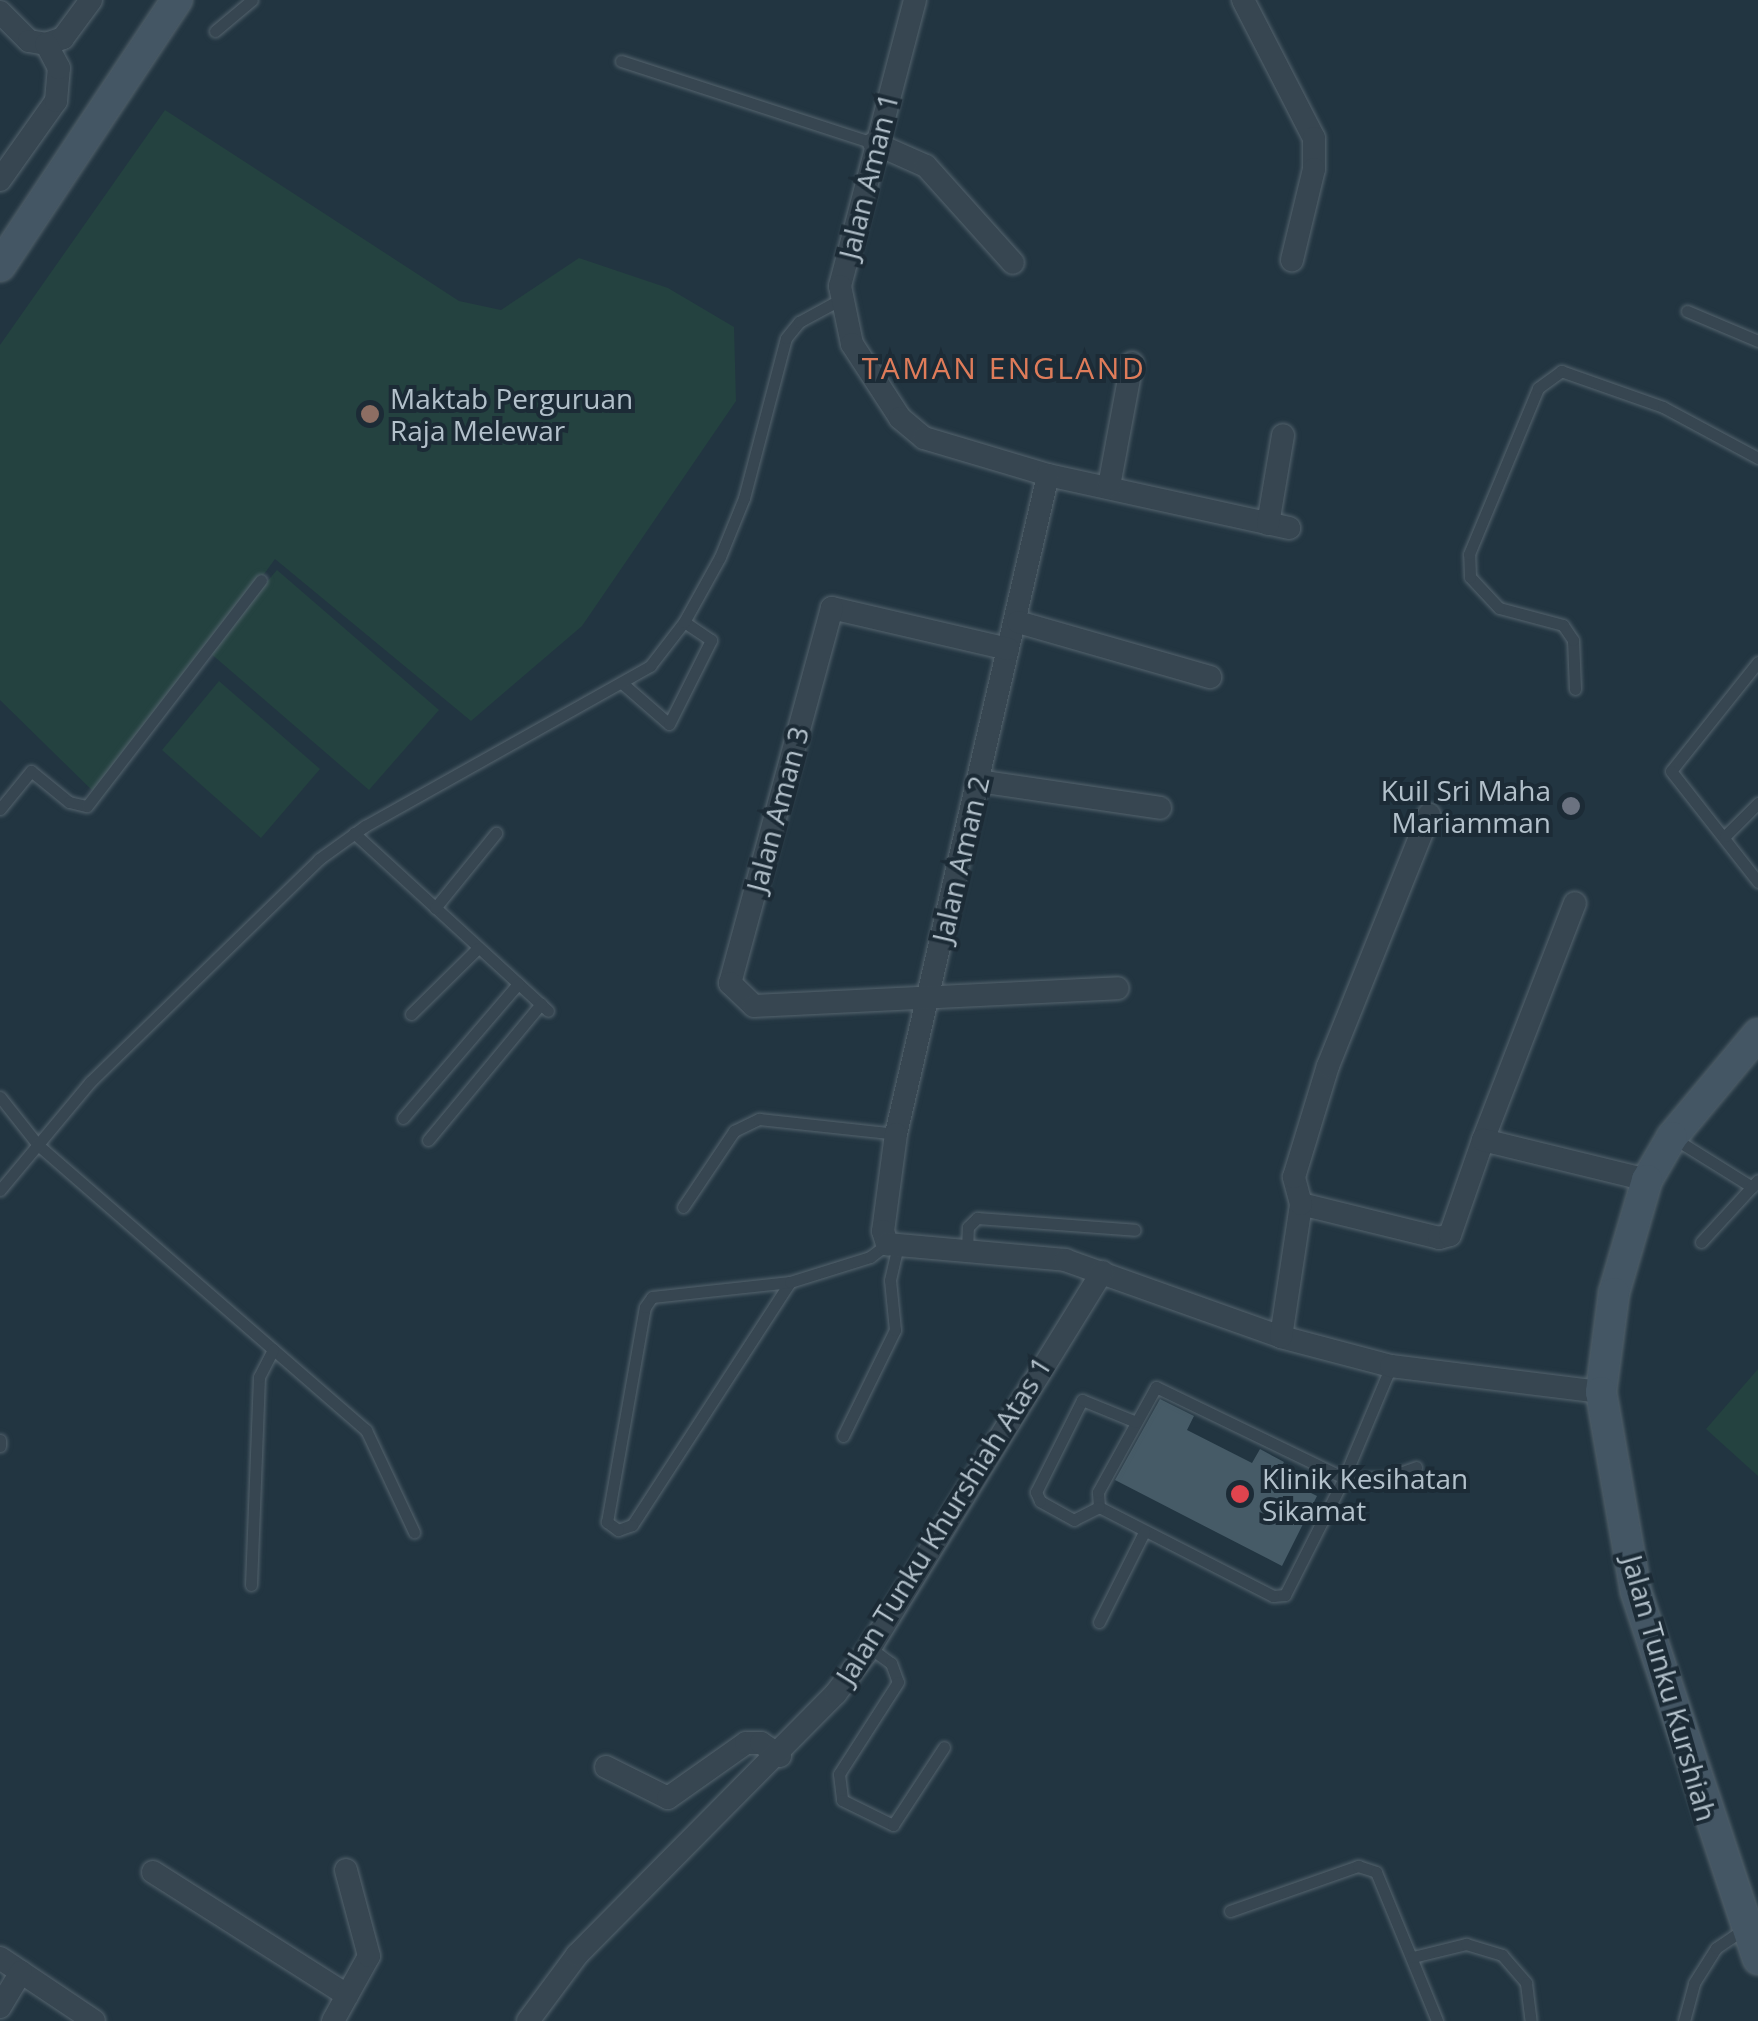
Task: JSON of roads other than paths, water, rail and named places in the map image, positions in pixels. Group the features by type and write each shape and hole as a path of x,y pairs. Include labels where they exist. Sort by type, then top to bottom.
{"main road":[{"path":"0,266 176,0"},
{"name":"Jalan Tunku Kurshiah","path":"1758,1034 1672,1137 1647,1180 1614,1293 1601,1392 1636,1592 1758,1959"}],"street":[{"path":"0,14 29,41 46,44 63,38 90,0"},
{"name":"Jalan Aman 1","path":"915,0 874,143 840,286 852,344 900,418 924,438 1048,475 1279,526 1283,435"},
{"path":"1243,0 1314,138 1314,169 1292,260"},
{"path":"0,180 56,101 59,68 46,44"},
{"path":"874,143 926,166 1013,263"},
{"path":"1109,486 1132,363"},
{"name":"Jalan Aman 2","path":"892,1247 883,1231 896,1134 1008,649 1018,622 1048,475"},
{"name":"Jalan Aman 3","path":"930,1000 754,1006 730,983 832,608 1008,649"},
{"path":"1018,622 1210,676"},
{"path":"978,781 1160,808"},
{"path":"1281,1338 1301,1204 1294,1178 1328,1066 1429,815"},
{"path":"1301,1204 1439,1238 1450,1235 1575,903"},
{"path":"930,1000 1118,988"},
{"path":"1484,1140 1647,1180"},
{"path":"892,1247 1065,1260 1281,1338 1391,1366 1601,1392"},
{"name":"Jalan Tunku Khurshiah Atas 1","path":"528,2021 577,1956 780,1756 870,1648 1102,1272"},
{"path":"606,1767 668,1798 746,1743 761,1743 780,1756"},
{"path":"333,2021 368,1956 368,1936 346,1870"},
{"path":"153,1872 347,1995"},
{"path":"0,1958 94,2021"},
{"path":"0,2007 21,1972"}],"lane":[{"path":"215,31 252,0"},
{"path":"622,61 874,143"},
{"path":"0,1190 176,997 318,859 354,834 650,666 684,622 744,498 786,338 799,322 843,298"},
{"path":"1688,311 1758,341"},
{"path":"1575,689 1574,640 1563,625 1499,608 1470,578 1469,554 1538,388 1562,370 1663,407 1758,458"},
{"path":"0,809 31,771 80,808 87,806 261,580"},
{"path":"622,683 670,724 711,640 684,622"},
{"path":"1758,662 1671,771 1758,882"},
{"path":"1724,836 1758,803"},
{"path":"434,908 496,833"},
{"path":"354,834 544,1008 428,1140"},
{"path":"410,1014 478,948"},
{"path":"404,1118 518,984"},
{"path":"0,1097 38,1145 366,1430 414,1532"},
{"path":"684,1207 734,1130 759,1119 896,1134"},
{"path":"1672,1137 1755,1184 1701,1242"},
{"path":"966,1255 968,1227 978,1218 1134,1230"},
{"path":"790,1282 632,1525 618,1530 607,1522 645,1307 664,1293 790,1282 870,1258 892,1247"},
{"path":"843,1436 895,1330 890,1280 892,1247"},
{"path":"251,1585 259,1376 273,1349"},
{"path":"1100,1507 1279,1598 1289,1591 1344,1478 1391,1366"},
{"path":"1100,1507 1098,1492 1156,1387 1344,1478 1386,1478 1416,1466"},
{"path":"1100,1507 1074,1520 1040,1501 1036,1492 1082,1400 1136,1422"},
{"path":"1098,1622 1144,1532"},
{"path":"870,1648 891,1663 898,1682 839,1774 842,1800 892,1825 944,1748"},
{"path":"1230,1911 1358,1866 1376,1872 1389,1890 1438,2021"},
{"path":"1684,2021 1694,1983 1708,1960 1751,1930"},
{"path":"1414,1956 1466,1944 1502,1955 1526,1983 1530,2021"}],"place":[{"name":"Maktab Perguruan Raja Melewar","path":"370,414"},
{"name":"Kuil Sri Maha Mariamman","path":"1571,806"},
{"name":"Klinik Kesihatan Sikamat","path":"1240,1494"}],"district":[{"name":"TAMAN ENGLAND","path":"1004,368"}]}
